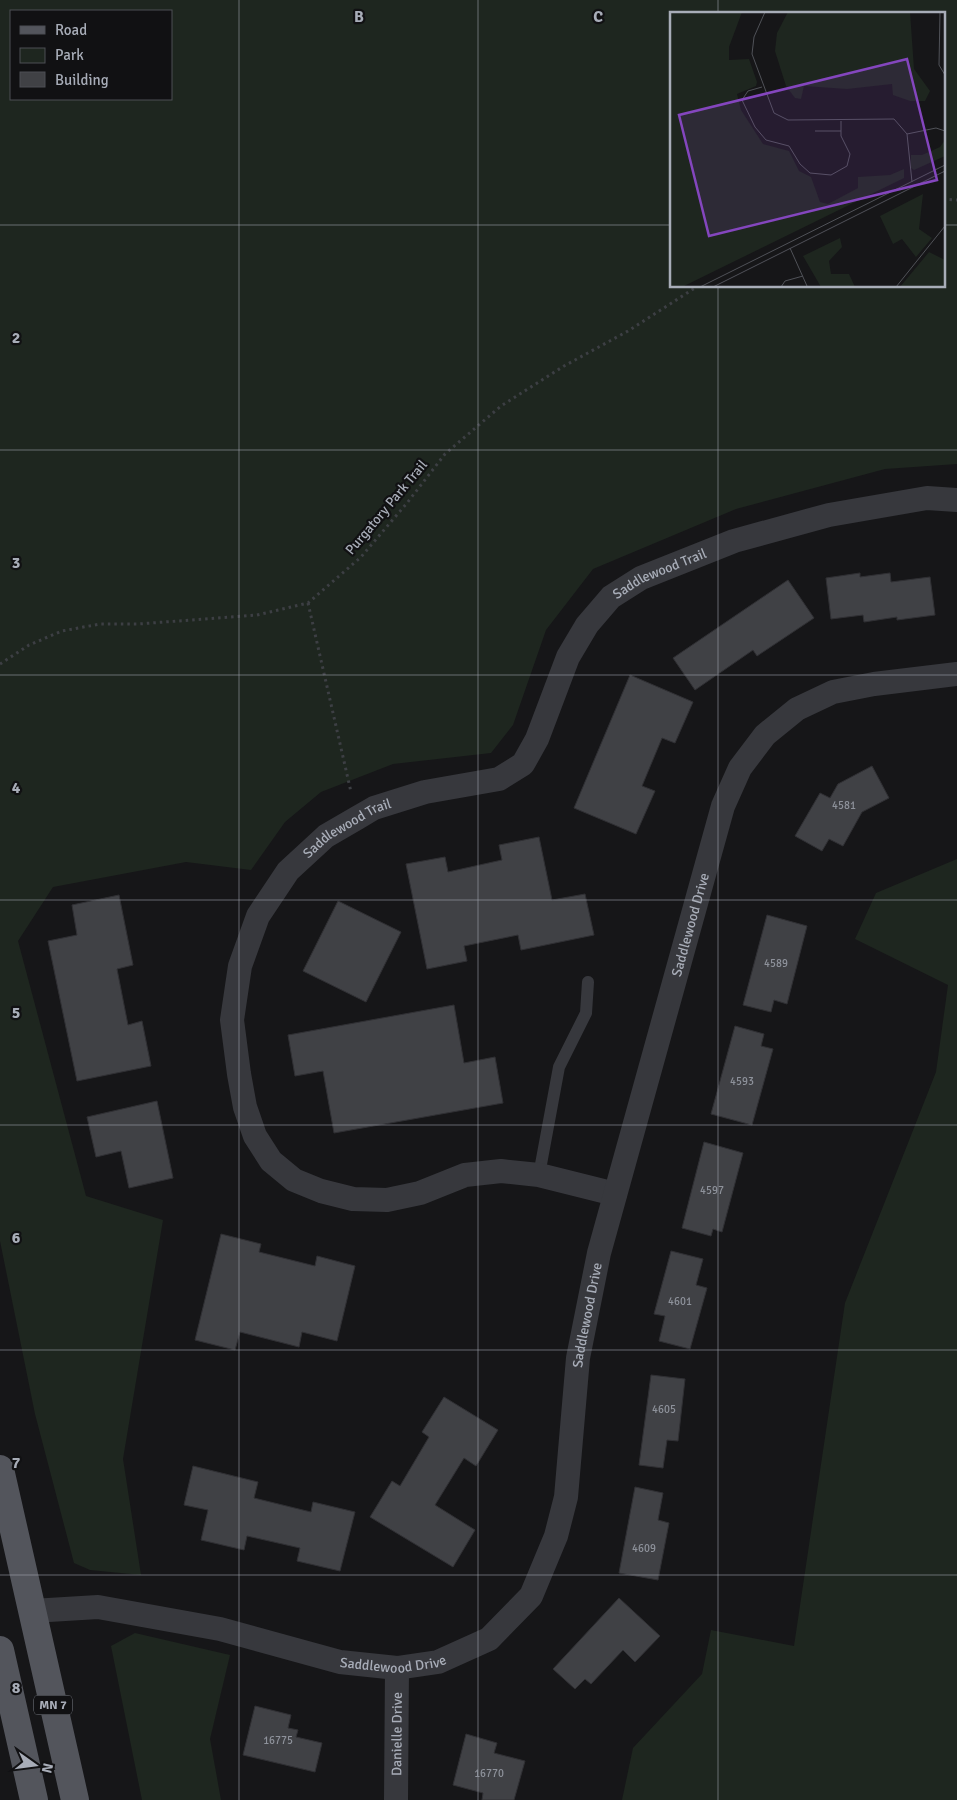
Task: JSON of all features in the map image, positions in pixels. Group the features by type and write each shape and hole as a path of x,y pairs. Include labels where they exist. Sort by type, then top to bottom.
{"main road":[{"name":"MN 7","path":"0,1468 75,1800"},
{"name":"MN 7","path":"0,1650 34,1800"}],"street":[{"name":"Saddlewood Trail","path":"615,1194 539,1175 501,1171 465,1175 420,1193 387,1200 354,1200 321,1191 294,1180 271,1161 255,1136 245,1107 239,1074 232,1020 240,966 258,916 288,871 326,836 374,808 426,792 499,779 523,764 537,739 568,657 587,626 611,597 641,578 734,541 829,515 927,498 957,500"},
{"name":"Saddlewood Drive","path":"32,1611 98,1607 220,1628 340,1662 398,1668 438,1662 489,1638 531,1596 556,1536 566,1497 578,1358 599,1253 723,806 740,768 765,735 797,709 833,692 874,684 957,674"},
{"name":"Danielle Drive","path":"396,1800 398,1668"}],"lane":[{"path":"539,1175 559,1067 586,1012 588,982"}],"path":[{"path":"944,199 957,200"},
{"name":"Purgatory Park Trail","path":"0,664 29,645 62,631 100,624 138,624 257,615 308,603 361,557 446,454 501,406 564,366 628,331 695,288"},
{"path":"308,603 357,818"}],"green space":[{"path":"0,0 957,0 957,464 885,469 736,509 593,569 546,630 513,725 491,753 393,764 321,792 285,822 251,870 186,862 53,887 18,941 86,1196 163,1220 123,1459 141,1575 90,1570 74,1563 35,1414 0,1241"},
{"path":"957,859 957,1800 622,1800 633,1748 702,1674 711,1630 794,1646 845,1303 936,1072 948,985 855,939 876,893"},
{"path":"135,1633 230,1655 210,1739 221,1800 142,1800 111,1646"}],"building":[{"path":"860,573 860,577 890,573 891,582 930,577 935,615 897,620 897,617 864,622 863,615 831,619 826,578"},
{"path":"788,580 814,618 757,656 753,650 695,690 673,658"},
{"path":"630,675 693,702 675,743 662,738 642,786 655,791 636,834 574,808"},
{"path":"872,766 889,798 862,812 843,846 829,839 822,851 795,836 820,793 830,798 838,784"},
{"path":"539,837 552,900 585,894 594,935 521,950 518,935 464,946 467,961 427,969 406,864 445,857 448,872 502,860 499,845"},
{"path":"119,895 133,965 117,969 128,1025 142,1021 151,1066 77,1081 48,941 77,935 72,905"},
{"path":"338,901 401,932 366,1002 303,971"},
{"path":"767,915 807,926 787,1004 774,1000 771,1012 743,1005"},
{"path":"454,1005 464,1063 495,1057 503,1103 334,1133 323,1071 295,1076 288,1035"},
{"path":"735,1026 764,1034 761,1046 773,1049 752,1125 711,1114"},
{"path":"157,1101 173,1178 129,1188 121,1151 96,1157 87,1117"},
{"path":"704,1142 743,1153 722,1232 713,1229 711,1236 682,1228"},
{"path":"221,1234 261,1244 259,1252 315,1266 317,1256 355,1266 337,1341 302,1332 299,1347 240,1332 235,1350 195,1340"},
{"path":"671,1251 703,1259 696,1285 707,1288 690,1349 659,1341 665,1316 654,1314"},
{"path":"651,1375 685,1379 678,1441 667,1440 663,1468 639,1465"},
{"path":"444,1397 498,1430 476,1466 464,1458 435,1505 475,1530 453,1567 370,1517 392,1481 400,1486 429,1437 422,1432"},
{"path":"193,1466 258,1482 254,1498 311,1512 313,1502 355,1512 340,1571 297,1561 300,1548 247,1536 244,1550 201,1540 208,1510 184,1505"},
{"path":"635,1487 663,1493 658,1520 669,1523 658,1580 619,1573"},
{"path":"619,1598 660,1636 635,1662 623,1650 591,1684 585,1679 575,1689 553,1669"},
{"path":"255,1706 291,1715 288,1728 298,1730 296,1737 322,1743 315,1772 243,1755"},
{"path":"466,1734 497,1743 494,1753 525,1761 514,1800 482,1800 483,1793 453,1785"}]}
